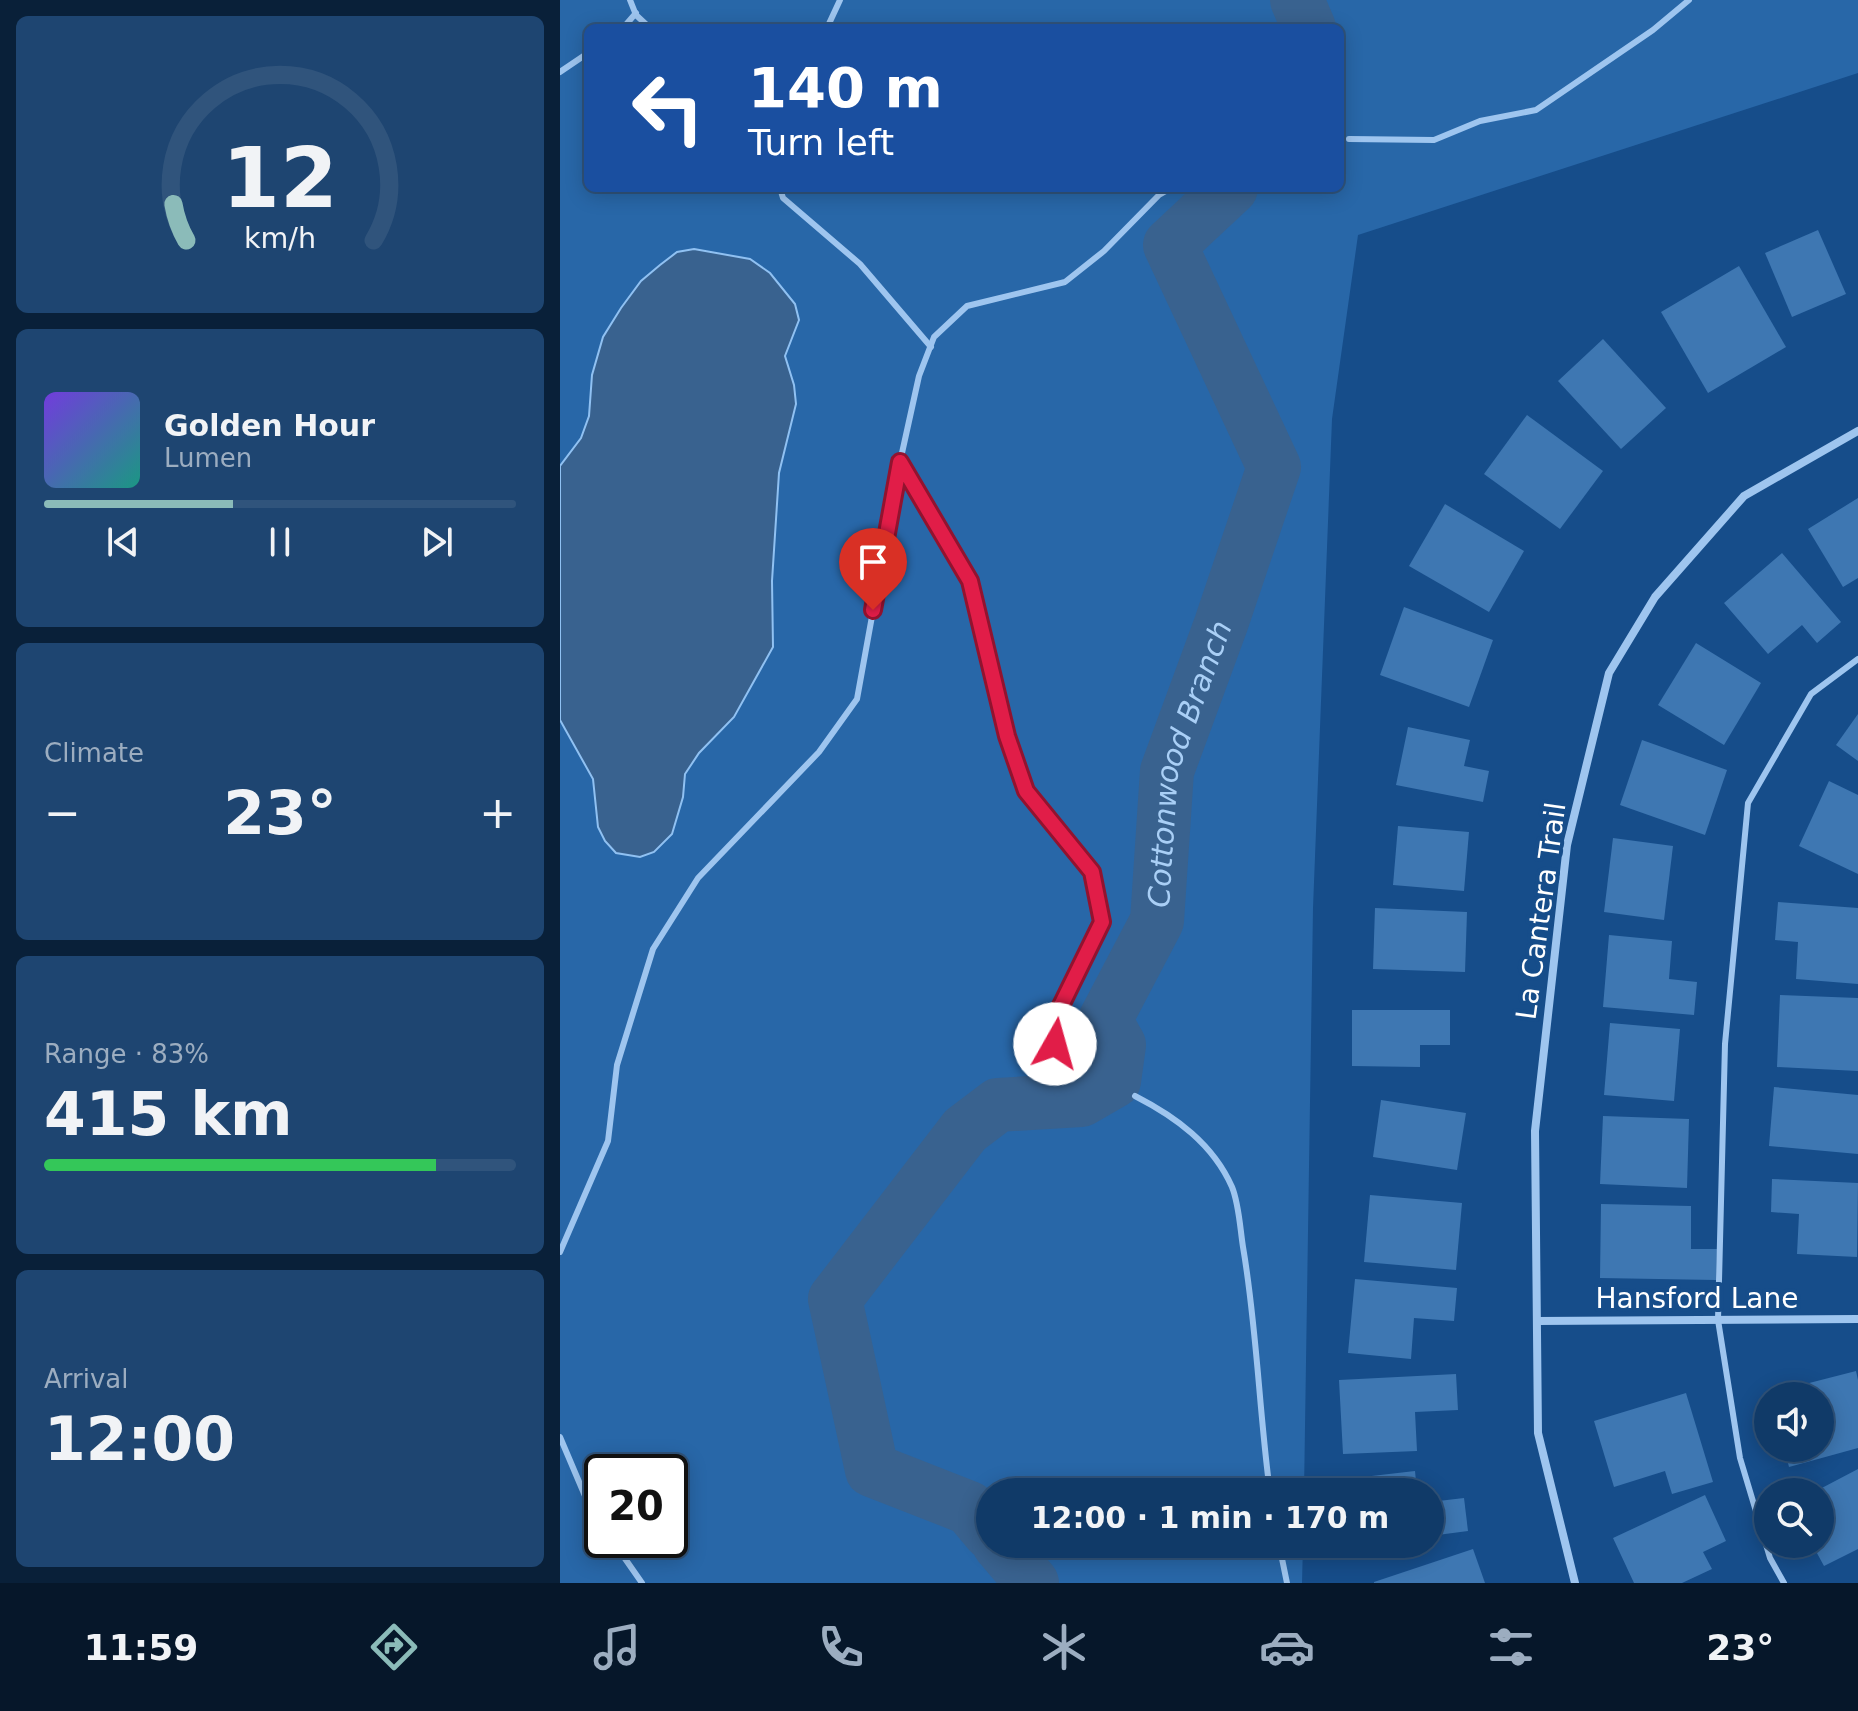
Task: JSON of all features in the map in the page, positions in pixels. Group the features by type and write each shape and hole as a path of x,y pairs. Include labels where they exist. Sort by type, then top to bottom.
{"street":[{"name":"La Cantera Trail","path":"1575,1583 1538,1433 1535,1131 1567,845 1609,673 1655,597 1744,496 1858,431"},
{"name":"Hansford Lane","path":"1537,1321 1858,1319"}],"lane":[{"path":"630,0 646,24"},
{"path":"829,24 840,0"},
{"path":"1349,139 1434,140 1480,121 1536,110 1653,30 1689,0"},
{"path":"626,24 636,13"},
{"path":"560,72 584,56"},
{"path":"781,192 783,198 860,264 931,347"},
{"path":"560,1252 608,1141 617,1065 653,949 698,878 819,752 857,699 900,462 919,376 934,337 967,306 1065,282 1104,251 1164,192"},
{"path":"900,462 970,581 1007,736 1026,791 1092,872 1102,922 1050,1028 1055,1044 1066,1058 1084,1069"},
{"path":"1784,1583 1770,1558 1740,1458 1718,1320 1725,1044 1748,803 1811,694 1858,659"},
{"path":"1135,1096 1168,1113 1201,1141 1233,1189 1252,1300 1259,1407 1268,1478"},
{"path":"560,1437 584,1494"},
{"path":"625,1558 642,1583"},
{"path":"1282,1558 1287,1583"}],"shaded area":[{"path":"560,0 1858,0 1858,73 1358,235 1332,419 1313,908 1304,1478 976,1478 976,1558 1303,1558 1302,1583 560,1583"},
{"path":"694,249 750,259 770,273 795,304 799,320 785,356 796,404 779,473 772,581 773,647 734,717 699,753 685,774 683,797 672,834 654,852 640,857 616,853 605,841 598,827 593,779 560,720 560,466 581,438 589,416 592,375 603,337 641,281 677,252"}],"building":[{"path":"1818,230 1846,294 1792,317 1765,253"},
{"path":"1739,266 1786,347 1708,393 1661,312"},
{"path":"1603,339 1666,408 1621,449 1558,381"},
{"path":"1527,415 1603,471 1560,529 1484,474"},
{"path":"1858,498 1858,578 1843,587 1808,529"},
{"path":"1445,504 1524,551 1489,612 1409,566"},
{"path":"1782,553 1841,622 1817,643 1802,625 1768,654 1724,603"},
{"path":"1404,607 1493,640 1469,707 1380,675"},
{"path":"1696,643 1761,683 1724,745 1658,705"},
{"path":"1858,714 1858,761 1836,745"},
{"path":"1408,727 1470,740 1464,766 1489,771 1483,802 1396,785"},
{"path":"1642,740 1727,770 1705,835 1620,805"},
{"path":"1829,781 1858,795 1858,874 1799,846"},
{"path":"1398,826 1469,832 1464,891 1393,885"},
{"path":"1613,838 1673,846 1664,920 1604,912"},
{"path":"1778,902 1858,908 1858,984 1796,979 1798,942 1775,940"},
{"path":"1375,908 1467,912 1465,972 1373,969"},
{"path":"1609,935 1672,941 1669,979 1697,982 1694,1015 1603,1007"},
{"path":"1780,995 1858,998 1858,1071 1777,1067"},
{"path":"1352,1010 1450,1010 1450,1045 1420,1045 1420,1067 1352,1066"},
{"path":"1610,1023 1680,1029 1674,1101 1604,1095"},
{"path":"1774,1087 1858,1095 1858,1154 1769,1146"},
{"path":"1381,1100 1466,1113 1457,1170 1373,1157"},
{"path":"1603,1116 1689,1119 1687,1188 1600,1184"},
{"path":"1772,1179 1858,1183 1857,1257 1797,1254 1799,1214 1771,1212"},
{"path":"1370,1195 1462,1203 1456,1270 1364,1262"},
{"path":"1601,1204 1691,1206 1691,1249 1717,1249 1716,1280 1600,1278"},
{"path":"1355,1279 1457,1288 1454,1321 1414,1318 1411,1359 1348,1353"},
{"path":"1856,1371 1858,1448 1834,1455 1834,1382 1813,1382"},
{"path":"1456,1374 1458,1410 1415,1412 1417,1451 1343,1454 1339,1380"},
{"path":"1686,1393 1713,1482 1672,1494 1665,1471 1614,1487 1594,1421"},
{"path":"1788,1462 1807,1462 1789,1467"},
{"path":"1858,1469 1858,1549 1824,1566 1820,1558 1834,1558 1834,1482"},
{"path":"1415,1471 1416,1478 1354,1478"},
{"path":"1705,1495 1726,1541 1703,1552 1712,1569 1682,1583 1634,1583 1613,1538"},
{"path":"1464,1498 1468,1531 1444,1534 1444,1500"},
{"path":"1473,1549 1485,1583 1374,1583 1374,1582"}],"waterway":[{"name":"Cottonwood Branch","path":"1297,0 1307,24"},
{"name":"Cottonwood Branch","path":"976,1516 969,1508 872,1470 835,1299 965,1130 998,1105 1081,1100 1114,1081 1119,1045 1105,1020 1157,921 1167,771 1274,467 1170,245 1227,192"},
{"name":"Cottonwood Branch","path":"1011,1558 1032,1583"}],"route":[{"path":"873,610 900,462 970,581 1007,736 1026,791 1092,872 1102,922 1050,1028 1055,1044"}]}
